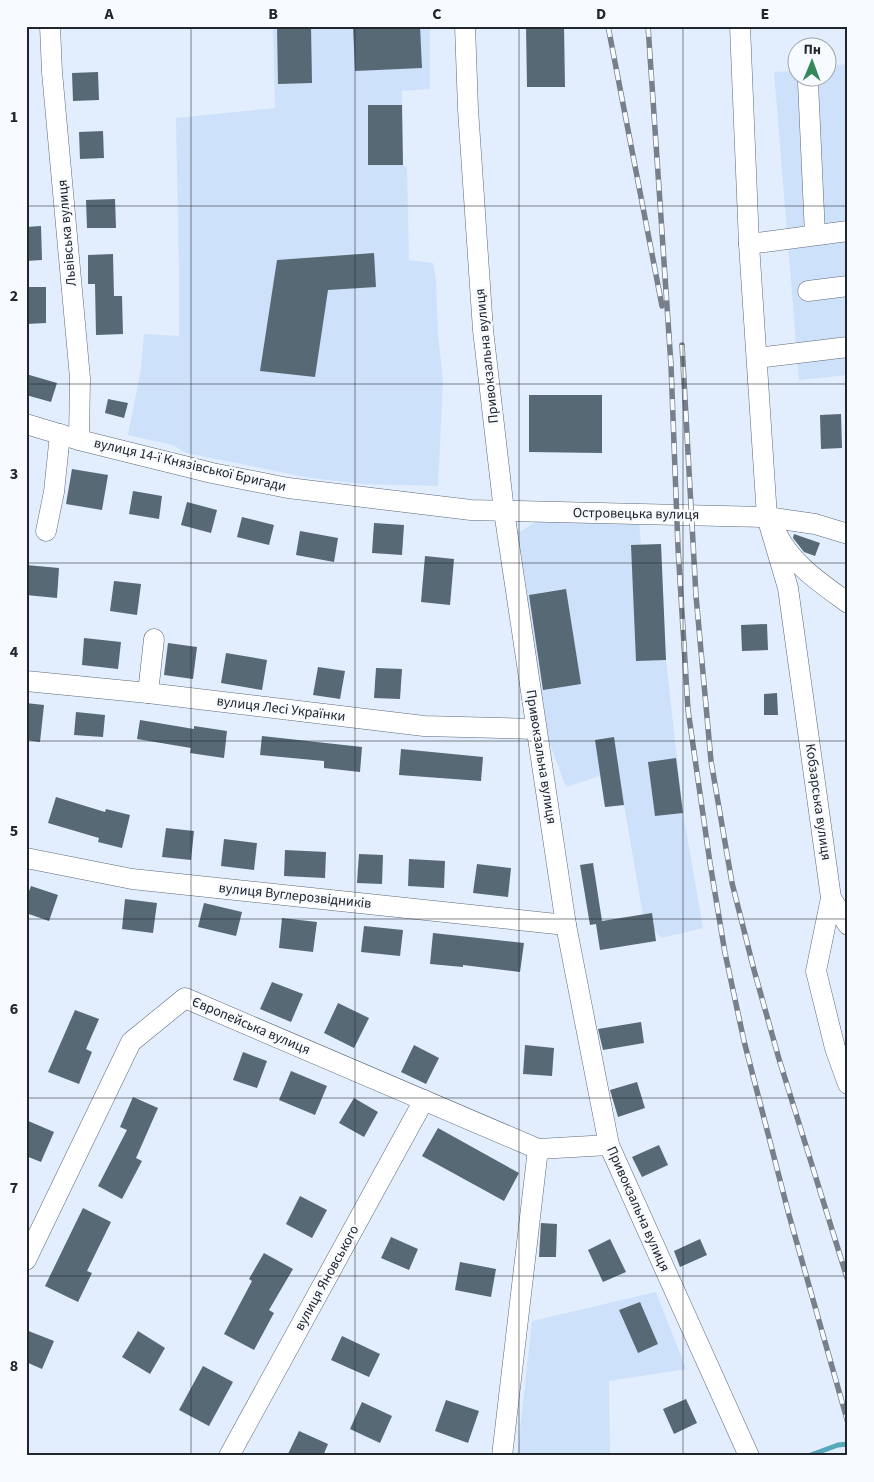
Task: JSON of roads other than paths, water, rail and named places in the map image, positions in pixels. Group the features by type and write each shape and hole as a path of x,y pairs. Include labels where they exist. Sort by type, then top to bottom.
{"street":[{"name":"Львівська вулиця","path":"50,26 52,72 80,378 79,440"},
{"name":"Привокзальна вулиця","path":"464,26 483,330 504,510 566,925 608,1145 746,1450"},
{"path":"740,26 749,244 767,517 784,548 810,574 848,603"},
{"path":"808,88 815,235"},
{"path":"749,244 848,231"},
{"path":"808,291 848,286"},
{"path":"756,358 848,347"},
{"name":"вулиця 14-ї Князівської Бригади","path":"26,424 79,440 212,473 288,488 471,510 504,510"},
{"path":"46,530 54,492 60,434"},
{"name":"Островецька вулиця","path":"504,510 767,517 815,524 848,534"},
{"name":"Кобзарська вулиця","path":"767,517 788,588 831,898 816,971 835,1048 848,1084"},
{"path":"148,693 154,639"},
{"name":"вулиця Лесі Українки","path":"26,681 148,693 424,726 536,729"},
{"name":"вулиця Вуглерозвідників","path":"26,858 132,879 566,925"},
{"path":"831,898 848,925"},
{"name":"Європейська вулиця","path":"26,1260 131,1042 184,998 538,1150 608,1145"},
{"name":"вулиця Яновського","path":"229,1456 424,1100"},
{"path":"502,1456 538,1150"}],"waterway":[{"path":"808,1456 838,1445 848,1444"}],"railway":[{"path":"608,26 662,306"},
{"path":"648,26 671,365 678,548 688,710 725,953 744,1041 789,1215 848,1423"},
{"path":"682,345 696,596 711,761 732,883 779,1059 848,1281"}]}
